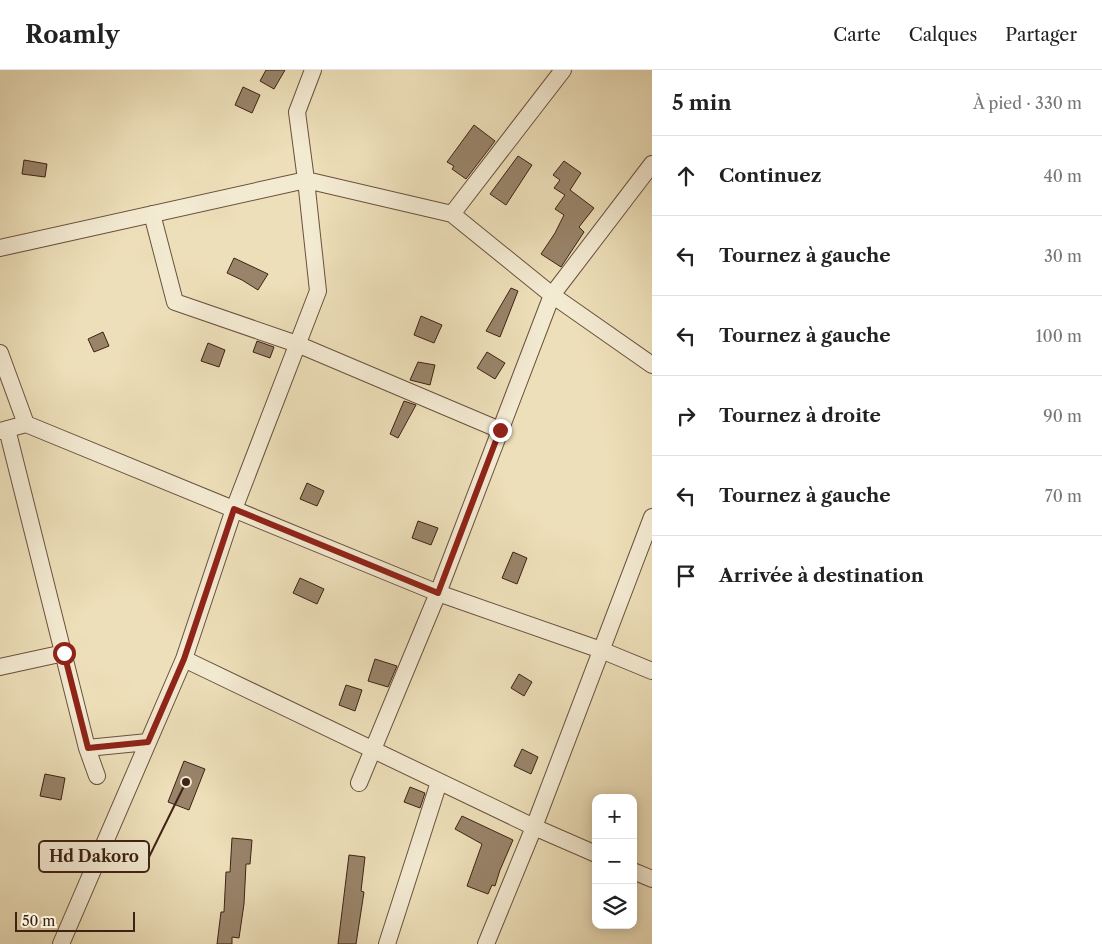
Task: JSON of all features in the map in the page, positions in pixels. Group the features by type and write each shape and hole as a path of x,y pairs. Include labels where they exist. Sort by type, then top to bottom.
{"street":[{"path":"61,944 184,659 234,509 318,291 297,112 313,70"},
{"path":"452,214 563,70"},
{"path":"359,783 438,593 552,295 652,164"},
{"path":"0,248 306,180 452,214 552,295 652,365"},
{"path":"152,214 175,302 297,344 500,430"},
{"path":"0,353 26,424"},
{"path":"97,776 4,430 26,424 438,593 601,650 652,671"},
{"path":"486,944 534,827 652,517"},
{"path":"0,667 64,653"},
{"path":"184,659 534,827 592,852"},
{"path":"88,748 148,742"},
{"path":"387,944 439,782"},
{"path":"637,873 652,879"}],"building":[{"path":"266,70 285,70 274,89 260,81"},
{"path":"243,87 260,95 252,113 235,105"},
{"path":"474,125 495,141 466,179 452,169 454,166 447,162"},
{"path":"518,156 532,165 506,205 490,194"},
{"path":"24,160 47,164 45,177 22,174"},
{"path":"564,161 581,173 570,190 594,208 579,227 584,232 561,267 541,254 564,215 555,209 565,195 554,188 560,180 553,175"},
{"path":"234,258 268,274 258,290 227,273"},
{"path":"511,288 518,291 500,337 486,331"},
{"path":"421,316 442,325 434,343 414,335"},
{"path":"103,332 109,346 94,352 88,339"},
{"path":"257,341 274,347 270,358 253,352"},
{"path":"208,343 225,350 219,367 201,361"},
{"path":"487,352 505,363 495,379 477,368"},
{"path":"418,362 435,365 430,385 410,380"},
{"path":"404,401 416,405 398,438 390,434"},
{"path":"307,483 324,491 317,506 300,499"},
{"path":"418,521 438,528 431,545 412,538"},
{"path":"513,552 527,558 517,584 502,578"},
{"path":"300,578 324,589 317,604 293,593"},
{"path":"375,659 397,666 388,687 368,681"},
{"path":"519,674 532,682 524,696 511,688"},
{"path":"346,685 362,690 355,711 339,705"},
{"path":"522,749 538,757 531,774 514,766"},
{"path":"184,761 205,769 189,810 168,802"},
{"path":"45,774 65,778 61,800 40,796"},
{"path":"410,787 425,793 420,808 404,802"},
{"path":"462,816 513,840 495,886 492,885 488,894 467,886 482,844 455,829"},
{"path":"232,838 252,840 250,864 246,864 244,904 239,938 232,937 232,944 217,944 221,912 224,912 226,872 230,872"},
{"path":"349,855 365,857 361,891 364,892 356,944 338,944"}],"place":[{"name":"Hd Dakoro","path":"186,782"}],"route":[{"path":"64,653 88,748 148,742 184,659 234,509 438,593 500,430"}]}
